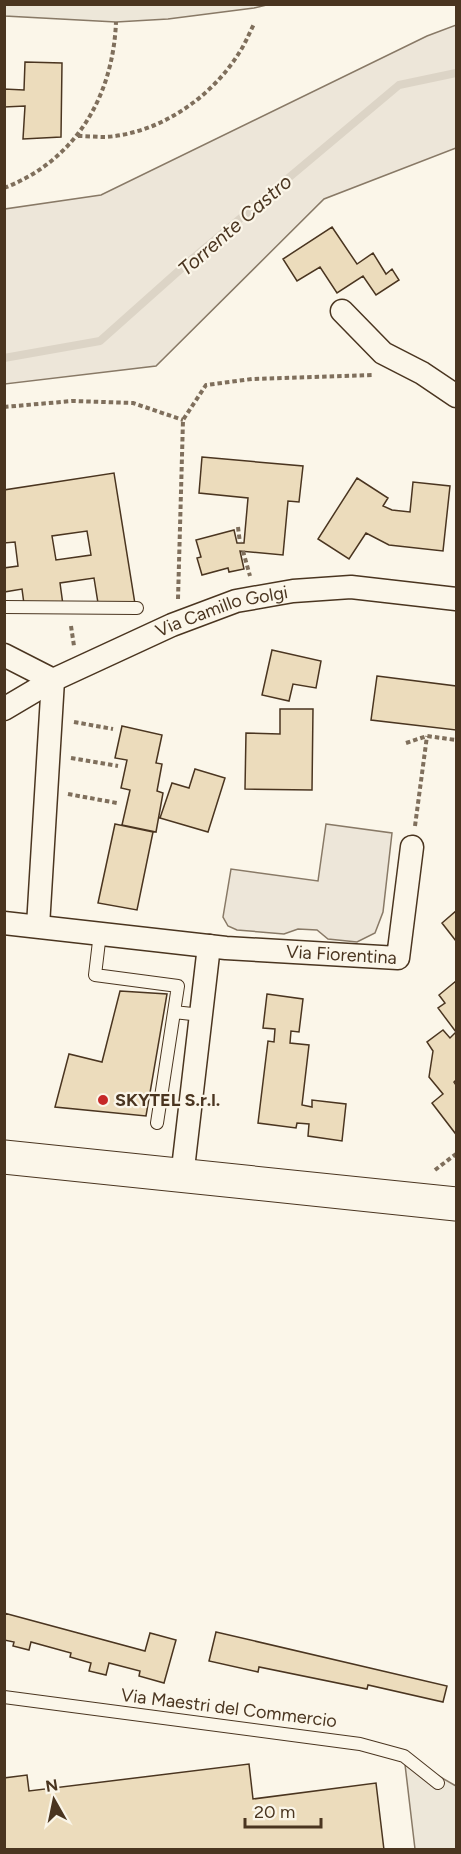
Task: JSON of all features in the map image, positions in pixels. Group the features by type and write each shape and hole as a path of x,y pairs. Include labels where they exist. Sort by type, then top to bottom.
{"main road":[{"path":"4,1157 456,1204"}],"street":[{"path":"342,311 383,353 422,373 456,396"},
{"name":"Via Camillo Golgi","path":"4,709 53,680 172,625 236,601 293,591 351,587 456,599"},
{"path":"4,655 53,680 38,926"},
{"name":"Via Fiorentina","path":"4,923 209,946 398,958 412,847"},
{"path":"182,1177 209,946"}],"lane":[{"path":"4,608 137,609"},
{"path":"100,933 95,975 178,986 156,1123"},
{"path":"174,1012 201,1016"},
{"name":"Via Maestri del Commercio","path":"4,1697 360,1744 404,1756 438,1783"}],"path":[{"path":"4,188 26,180 53,160 78,136 95,106 109,72 116,41 116,22"},
{"path":"78,136 107,137 145,129 184,111 213,85 239,53 254,24"},
{"path":"178,603 183,420 206,385 252,379 377,375"},
{"path":"4,407 72,401 133,404 183,420"},
{"path":"238,527 240,543"},
{"path":"243,551 251,579"},
{"path":"74,722 112,729"},
{"path":"406,743 427,736 456,740"},
{"path":"412,847 427,736"},
{"path":"70,758 118,766"},
{"path":"67,794 117,803"},
{"path":"435,1170 456,1154"}],"shaded area":[{"path":"5,4 267,5 168,19 116,22 5,16"},
{"path":"456,25 456,148 324,199 156,366 5,384 5,209 101,195 427,36"},
{"path":"326,824 392,833 383,912 375,933 357,942 328,939 317,930 298,929 284,934 237,930 228,926 223,917 231,869 318,881"},
{"path":"404,1756 456,1786 456,1849 415,1849"}],"building":[{"path":"25,62 62,63 61,137 23,139 25,106 4,107 4,89 24,90"},
{"path":"332,227 357,264 373,253 386,274 392,269 399,280 376,295 363,276 337,293 320,267 297,281 283,259"},
{"path":"202,457 303,466 299,502 288,501 283,555 240,551 244,569 229,572 228,568 202,575 197,558 201,557 196,540 234,530 237,543 244,543 248,498 199,493"},
{"path":"114,473 135,604 98,603 94,578 60,583 63,605 24,604 22,589 4,592 4,568 18,566 15,542 4,543 4,490","holes":["87,531 91,555 56,560 52,536"]},
{"path":"357,478 388,498 383,506 392,510 410,512 413,482 450,486 443,551 389,545 366,533 349,559 318,539"},
{"path":"272,650 321,661 316,688 293,684 289,701 262,695"},
{"path":"377,676 456,686 456,730 371,720"},
{"path":"280,709 313,709 312,790 245,789 246,733 280,734"},
{"path":"122,726 162,735 156,763 162,764 157,791 163,793 156,832 122,825 130,790 121,788 127,760 115,758"},
{"path":"195,769 225,778 208,832 160,818 172,783 189,788"},
{"path":"115,824 153,832 137,910 98,903"},
{"path":"456,911 456,941 442,923"},
{"path":"456,981 456,1032 438,1008 445,1003 439,995"},
{"path":"120,991 167,994 146,1116 55,1107 69,1054 102,1062"},
{"path":"267,994 303,999 299,1032 291,1031 290,1043 309,1045 302,1105 312,1107 312,1100 346,1104 342,1141 308,1136 309,1124 297,1123 296,1128 258,1123 268,1041 274,1042 275,1029 263,1028"},
{"path":"443,1030 450,1038 456,1032 455,1133 432,1103 443,1094 429,1077 433,1051 427,1042"},
{"path":"4,1613 145,1651 150,1633 176,1640 164,1683 139,1676 140,1671 109,1663 106,1675 89,1671 91,1663 70,1657 71,1653 31,1642 29,1650 13,1646 14,1642 4,1640"},
{"path":"216,1632 447,1686 443,1702 368,1685 367,1689 259,1667 258,1672 209,1661"},
{"path":"249,1764 253,1799 376,1783 384,1850 4,1850 4,1778 27,1775 29,1791"}],"waterway":[{"name":"Torrente Castro","path":"4,358 100,341 192,259 399,85 456,73"}],"place":[{"name":"SKYTEL S.r.l.","path":"103,1100"}]}
